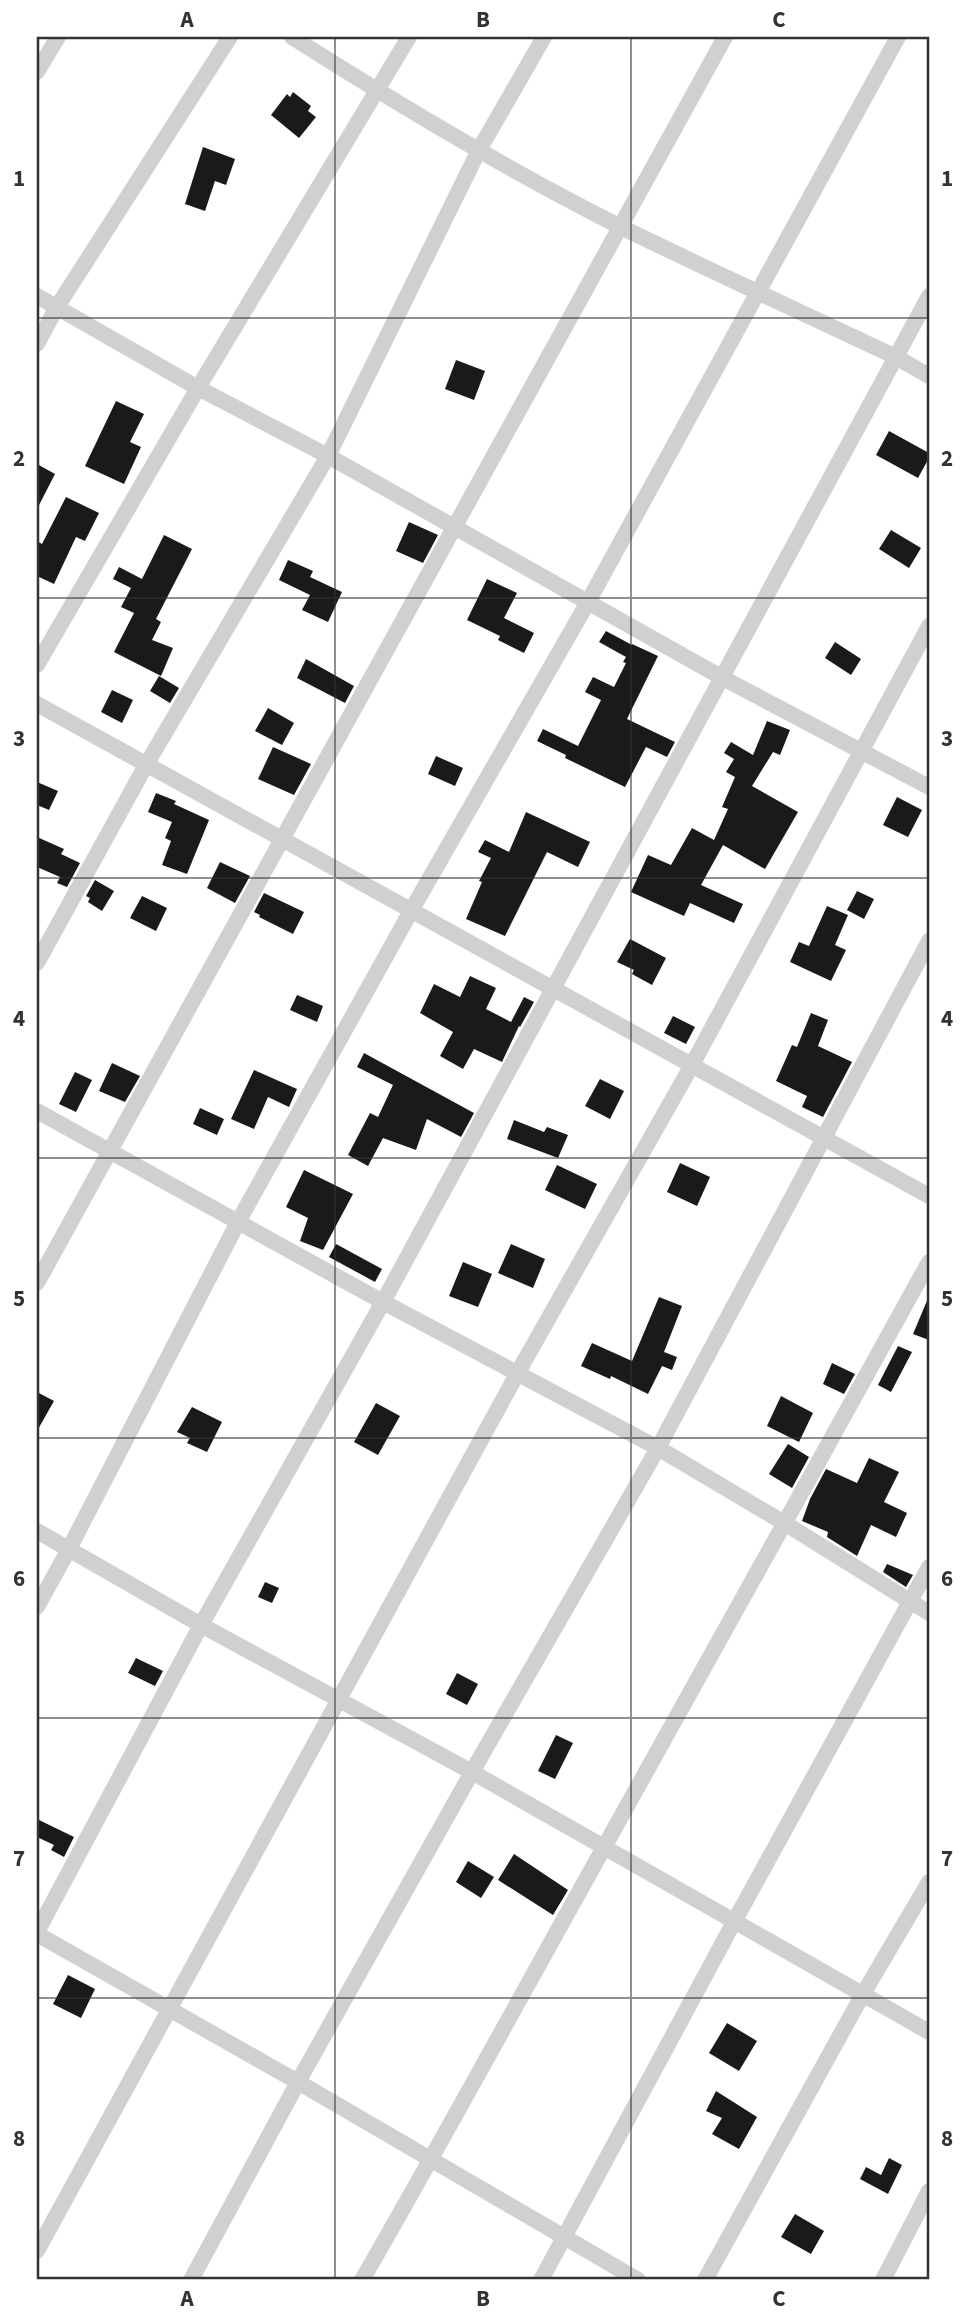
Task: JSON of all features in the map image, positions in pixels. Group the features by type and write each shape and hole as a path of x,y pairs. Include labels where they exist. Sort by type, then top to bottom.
{"street":[{"path":"37,72 58,37"},
{"path":"37,344 57,307 230,37"},
{"path":"292,37 479,150 621,227 896,357 929,376"},
{"path":"37,665 198,388 409,37"},
{"path":"37,963 146,765 327,456 479,150 544,37"},
{"path":"37,1283 725,37"},
{"path":"37,1607 238,1222 587,602 898,37"},
{"path":"37,296 721,677 929,788"},
{"path":"638,2280 37,1933 201,1625 383,1301 929,296"},
{"path":"37,2250 517,1374 692,1065 929,626"},
{"path":"37,704 929,1196"},
{"path":"191,2280 298,2082 472,1772 658,1448 929,942"},
{"path":"37,1111 517,1374 658,1448 929,1612"},
{"path":"362,2280 786,1524 929,1262"},
{"path":"37,1531 339,1702 472,1772 603,1849 929,2032"},
{"path":"541,2280 929,1567"},
{"path":"705,2280 863,1994 929,1882"},
{"path":"883,2280 929,2191"}],"building":[{"path":"293,92 311,106 308,111 316,117 299,138 271,115 287,94 290,97"},
{"path":"203,147 235,159 226,185 215,181 205,211 185,204"},
{"path":"456,360 485,371 474,400 445,389"},
{"path":"116,401 144,414 130,442 141,447 124,484 85,466"},
{"path":"889,431 929,453 918,478 876,455"},
{"path":"37,464 55,474 37,509"},
{"path":"66,497 99,513 85,541 76,537 54,584 37,576 37,541 42,544"},
{"path":"409,522 438,535 423,563 396,551"},
{"path":"891,530 921,548 909,568 879,549"},
{"path":"164,535 192,549 156,619 161,622 152,640 173,648 161,676 114,652 134,613 121,607 131,588 113,579 119,567 142,579"},
{"path":"288,560 313,571 310,577 342,592 328,622 302,610 310,595 279,580"},
{"path":"487,579 517,593 504,618 534,633 524,653 498,640 500,636 467,620"},
{"path":"606,631 658,656 627,719 675,742 667,757 646,747 625,787 537,741 543,729 578,746 601,700 585,692 593,677 614,687 626,663 623,662 626,657 599,642"},
{"path":"835,642 861,659 851,675 825,658"},
{"path":"306,659 354,686 345,703 297,678"},
{"path":"159,676 179,688 170,703 150,691"},
{"path":"112,690 133,700 122,723 101,712"},
{"path":"268,708 294,723 282,745 255,731"},
{"path":"767,721 790,730 780,755 773,752 752,786 798,812 765,869 723,845 701,885 743,904 734,923 690,903 684,916 631,892 648,855 671,865 692,828 714,840 728,809 722,807 735,777 726,772 734,759 724,753 731,742 753,755"},
{"path":"273,747 311,764 294,795 258,779"},
{"path":"436,756 463,768 455,786 428,774"},
{"path":"37,782 58,791 49,810 37,805"},
{"path":"156,793 209,820 187,874 162,865 171,841 165,838 172,822 148,812"},
{"path":"897,797 922,810 908,837 883,825"},
{"path":"526,812 590,842 578,867 547,852 505,936 466,919 482,882 479,881 491,858 478,852 485,840 509,852"},
{"path":"37,837 64,849 61,854 80,863 67,887 57,883 60,877 37,867"},
{"path":"220,862 250,876 235,903 207,888"},
{"path":"95,880 114,891 102,911 88,902 90,898 86,896"},
{"path":"857,891 874,899 864,919 847,910"},
{"path":"264,893 304,912 293,934 254,912"},
{"path":"142,896 167,908 156,931 130,918"},
{"path":"827,906 848,915 835,945 846,950 831,981 790,962 799,942 809,946"},
{"path":"630,939 666,958 652,985 632,974 634,970 617,962"},
{"path":"470,976 496,988 486,1009 511,1022 524,997 534,1002 502,1062 474,1049 463,1069 440,1056 453,1032 420,1013 434,984 460,997"},
{"path":"297,995 323,1006 317,1022 290,1010"},
{"path":"811,1013 828,1020 818,1046 852,1062 823,1117 802,1107 807,1096 776,1081 792,1045 797,1047"},
{"path":"673,1016 695,1027 686,1044 664,1033"},
{"path":"364,1053 474,1113 461,1137 427,1119 416,1150 383,1138 368,1166 348,1155 370,1113 378,1117 393,1085 357,1067"},
{"path":"112,1063 140,1076 125,1102 99,1091"},
{"path":"254,1070 297,1089 289,1107 268,1097 254,1129 231,1119"},
{"path":"75,1072 92,1080 76,1112 59,1104"},
{"path":"600,1079 624,1091 610,1119 585,1106"},
{"path":"200,1108 224,1119 217,1135 193,1124"},
{"path":"514,1120 544,1132 547,1127 568,1135 558,1158 507,1139"},
{"path":"680,1163 710,1177 697,1206 667,1192"},
{"path":"557,1165 597,1184 585,1209 545,1190"},
{"path":"304,1170 353,1194 323,1250 300,1241 308,1218 286,1207"},
{"path":"336,1244 382,1269 375,1282 329,1257"},
{"path":"511,1244 545,1259 533,1288 498,1273"},
{"path":"463,1262 492,1274 478,1307 449,1296"},
{"path":"929,1296 929,1340 913,1334"},
{"path":"659,1297 682,1306 664,1352 677,1357 672,1370 662,1366 648,1394 611,1376 610,1379 581,1366 592,1343 632,1361"},
{"path":"898,1346 912,1352 891,1392 878,1385"},
{"path":"832,1363 855,1374 844,1394 823,1384"},
{"path":"37,1392 54,1401 37,1431"},
{"path":"781,1396 813,1413 799,1442 767,1426"},
{"path":"376,1403 400,1416 378,1455 354,1442"},
{"path":"192,1407 222,1422 207,1452 187,1443 190,1438 177,1432"},
{"path":"788,1444 809,1457 792,1488 769,1474"},
{"path":"869,1458 899,1472 884,1502 907,1513 896,1537 871,1525 857,1556 827,1537 828,1532 802,1521 826,1469 857,1483"},
{"path":"887,1564 913,1575 906,1587 883,1572"},
{"path":"265,1582 279,1588 272,1603 258,1597"},
{"path":"136,1658 163,1671 155,1686 128,1673"},
{"path":"457,1673 478,1684 467,1705 446,1694"},
{"path":"556,1735 573,1743 555,1779 538,1771"},
{"path":"37,1819 74,1837 64,1857 51,1850 54,1845 37,1837"},
{"path":"514,1854 568,1890 553,1915 498,1880"},
{"path":"468,1861 494,1877 481,1898 456,1882"},
{"path":"68,1975 95,1989 81,2018 53,2004"},
{"path":"727,2023 757,2041 739,2071 709,2053"},
{"path":"716,2091 757,2117 739,2149 712,2134 722,2118 706,2111"},
{"path":"889,2158 902,2165 888,2194 860,2179 866,2167 881,2175"},
{"path":"795,2214 824,2231 811,2254 781,2237"}]}
